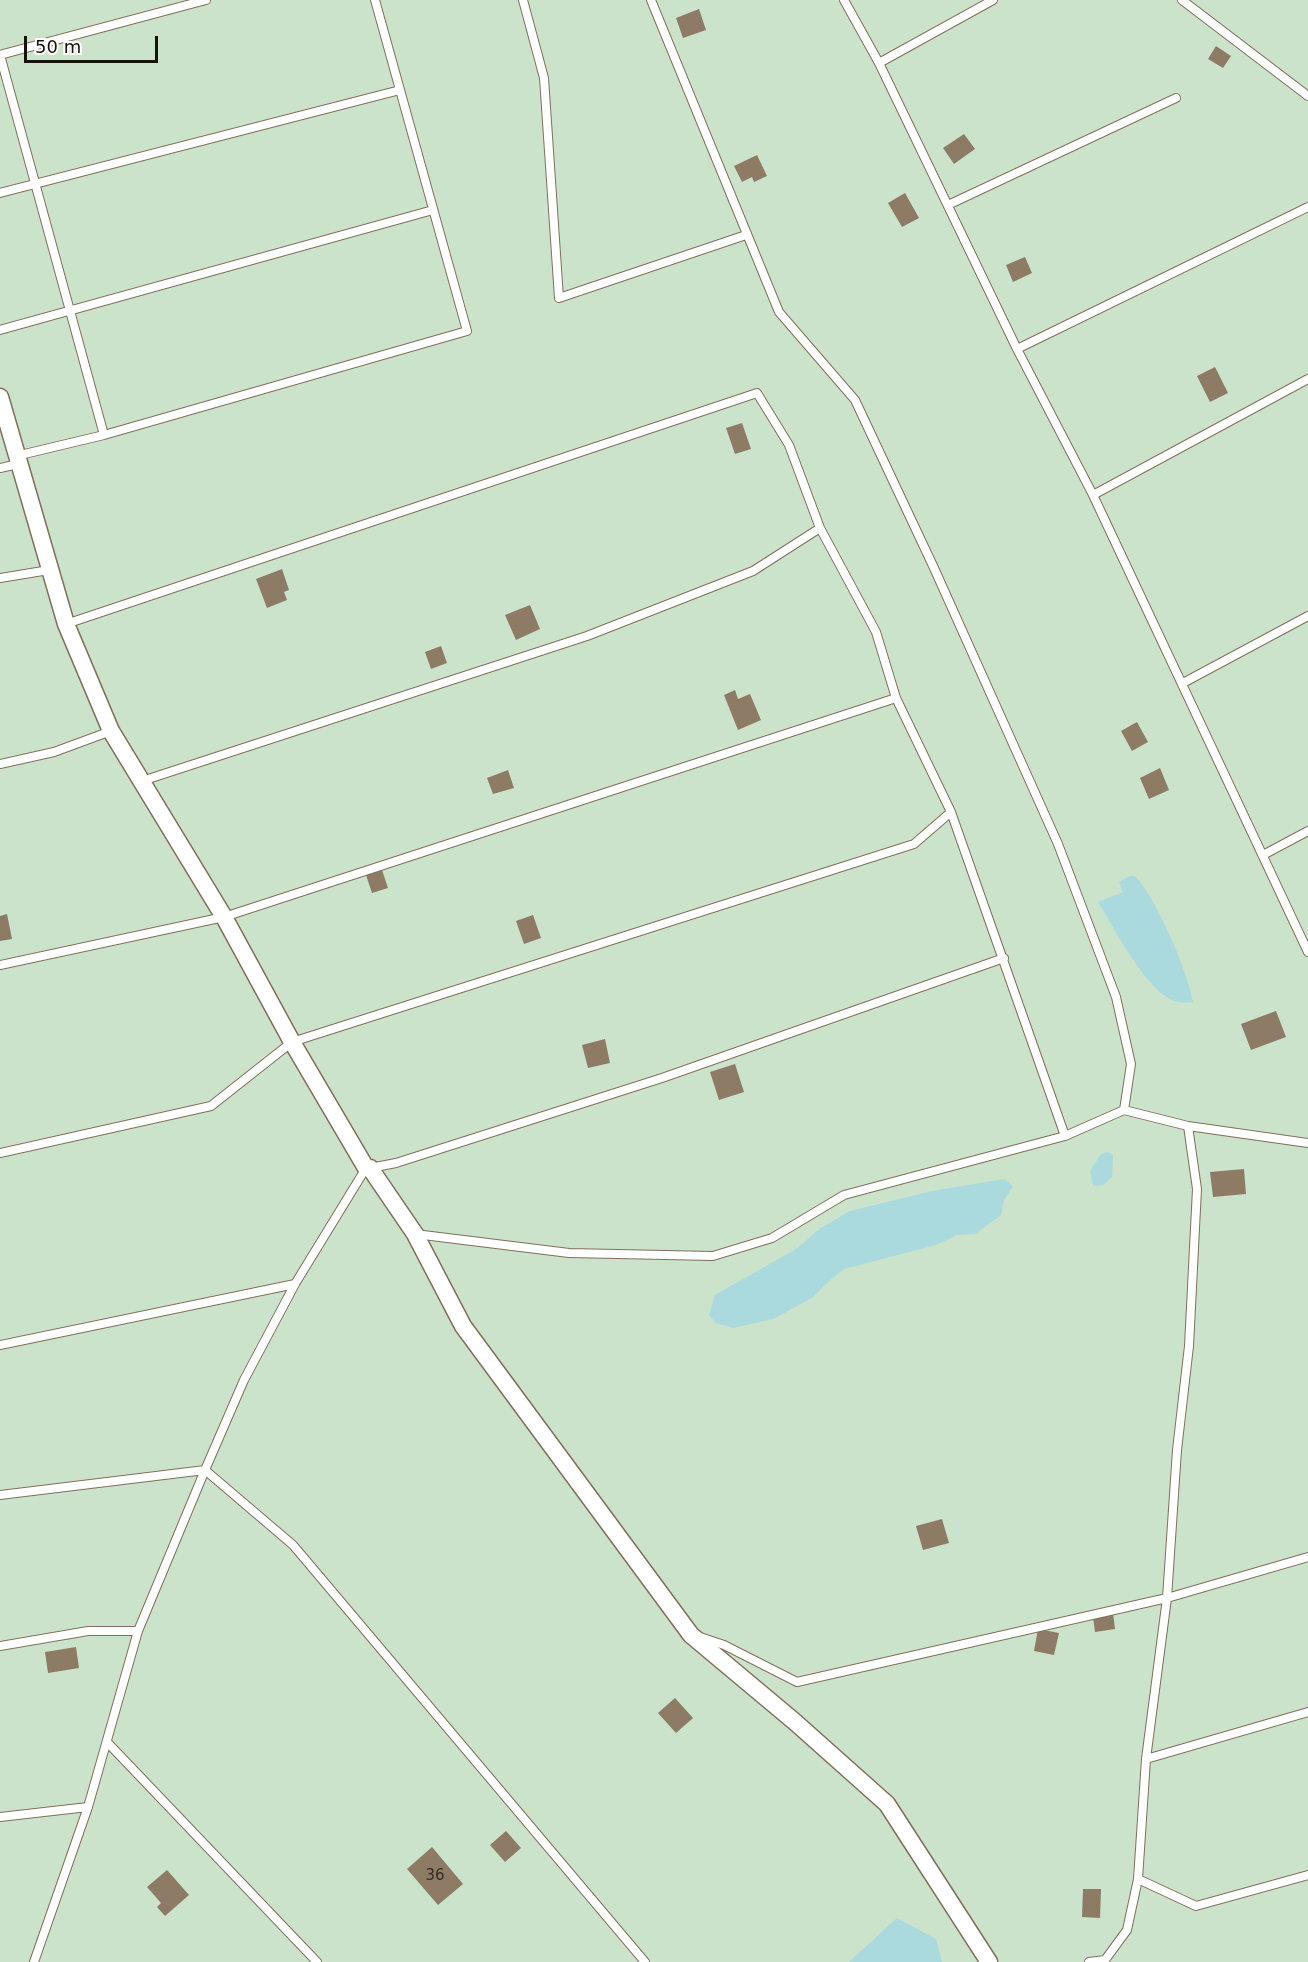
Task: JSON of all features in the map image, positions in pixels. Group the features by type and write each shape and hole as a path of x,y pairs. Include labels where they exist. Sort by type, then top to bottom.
{"street":[{"path":"0,397 66,624 111,731 224,917 292,1042 368,1168 415,1234 463,1326 691,1635 795,1722 887,1804 989,1962"}],"lane":[{"path":"104,435 0,55 206,0"},
{"path":"0,468 17,460 467,331 375,0"},
{"path":"523,0 544,78 559,298 746,236"},
{"path":"651,0 779,312 855,400 934,568 1058,844 1116,997 1131,1064 1124,1110"},
{"path":"843,0 879,63 1017,349 1093,495 1308,952"},
{"path":"879,63 993,0"},
{"path":"1182,0 1308,96"},
{"path":"0,194 400,90"},
{"path":"948,205 1176,99"},
{"path":"1017,349 1308,207"},
{"path":"0,330 434,210"},
{"path":"1093,495 1308,379"},
{"path":"66,624 757,393 789,445 820,528 876,632 896,699 951,812 1065,1136"},
{"path":"142,781 587,636 753,571 820,528"},
{"path":"0,578 50,570"},
{"path":"1183,683 1308,616"},
{"path":"0,965 224,917 896,699"},
{"path":"0,764 54,752 111,731"},
{"path":"0,1153 211,1106 292,1042 914,844 951,812"},
{"path":"1263,855 1308,831"},
{"path":"34,1962 88,1807 138,1631 205,1470 244,1380 295,1284 368,1168 396,1163 662,1078 1004,958"},
{"path":"415,1234 569,1252 713,1256 772,1238 844,1195 1065,1136 1124,1110 1188,1126 1308,1143"},
{"path":"1089,1962 1106,1961 1127,1930 1138,1879 1146,1759 1167,1598 1177,1450 1190,1346 1197,1189 1188,1126"},
{"path":"0,1345 295,1284"},
{"path":"0,1495 205,1470 293,1545 645,1962"},
{"path":"691,1635 724,1645 797,1682 1167,1598 1308,1557"},
{"path":"0,1646 88,1631 138,1631"},
{"path":"1146,1759 1308,1712"},
{"path":"107,1742 316,1962"},
{"path":"0,1817 88,1807"},
{"path":"1138,1879 1196,1906 1308,1875"}],"green space":[{"path":"0,0 1308,0 1308,1962 0,1962"}],"water":[{"path":"1135,876 1143,886 1161,917 1185,972 1193,1002 1178,1002 1167,997 1155,987 1122,943 1098,902 1123,892 1119,882"},
{"path":"1108,1152 1113,1155 1112,1177 1104,1185 1093,1186 1090,1171 1101,1154"},
{"path":"1005,1179 1013,1187 1004,1200 1001,1215 975,1234 957,1235 936,1245 844,1269 812,1298 773,1319 733,1328 716,1323 709,1315 715,1295 796,1249 821,1228 850,1211 932,1191"},
{"path":"897,1918 936,1939 942,1962 849,1962"}],"building":[{"path":"699,9 706,30 683,38 676,18"},
{"path":"1216,46 1231,56 1223,68 1208,59"},
{"path":"964,134 975,149 954,164 943,148"},
{"path":"757,155 767,176 754,182 752,177 742,182 734,166"},
{"path":"905,193 919,218 902,227 888,203"},
{"path":"1025,257 1032,273 1013,282 1006,265"},
{"path":"1215,367 1228,393 1210,402 1197,376"},
{"path":"742,423 751,449 735,454 726,428"},
{"path":"282,569 289,590 284,592 287,600 267,608 256,579"},
{"path":"530,605 540,629 516,640 505,615"},
{"path":"441,646 447,663 431,669 425,652"},
{"path":"735,690 738,699 750,694 761,720 738,730 724,695"},
{"path":"1137,722 1148,742 1132,751 1121,731"},
{"path":"1160,768 1169,790 1149,799 1140,778"},
{"path":"508,770 514,788 493,794 487,778"},
{"path":"382,870 388,888 372,893 366,875"},
{"path":"7,914 12,939 0,941 0,916"},
{"path":"533,915 541,938 524,944 516,921"},
{"path":"1276,1011 1286,1037 1251,1050 1241,1024"},
{"path":"605,1039 610,1063 588,1068 582,1045"},
{"path":"735,1064 744,1092 719,1100 710,1072"},
{"path":"1244,1169 1246,1194 1213,1197 1210,1172"},
{"path":"942,1519 949,1543 923,1550 916,1526"},
{"path":"1113,1613 1115,1629 1095,1632 1093,1617"},
{"path":"1038,1629 1059,1633 1054,1655 1034,1651"},
{"path":"76,1647 79,1668 48,1673 45,1652"},
{"path":"675,1698 693,1718 676,1733 658,1713"},
{"path":"506,1831 521,1848 505,1862 490,1845"},
{"path":"432,1847 463,1884 438,1905 407,1869"},
{"path":"167,1870 189,1895 165,1916 157,1907 161,1903 147,1887"},
{"path":"1083,1889 1101,1889 1100,1918 1082,1917"}]}
